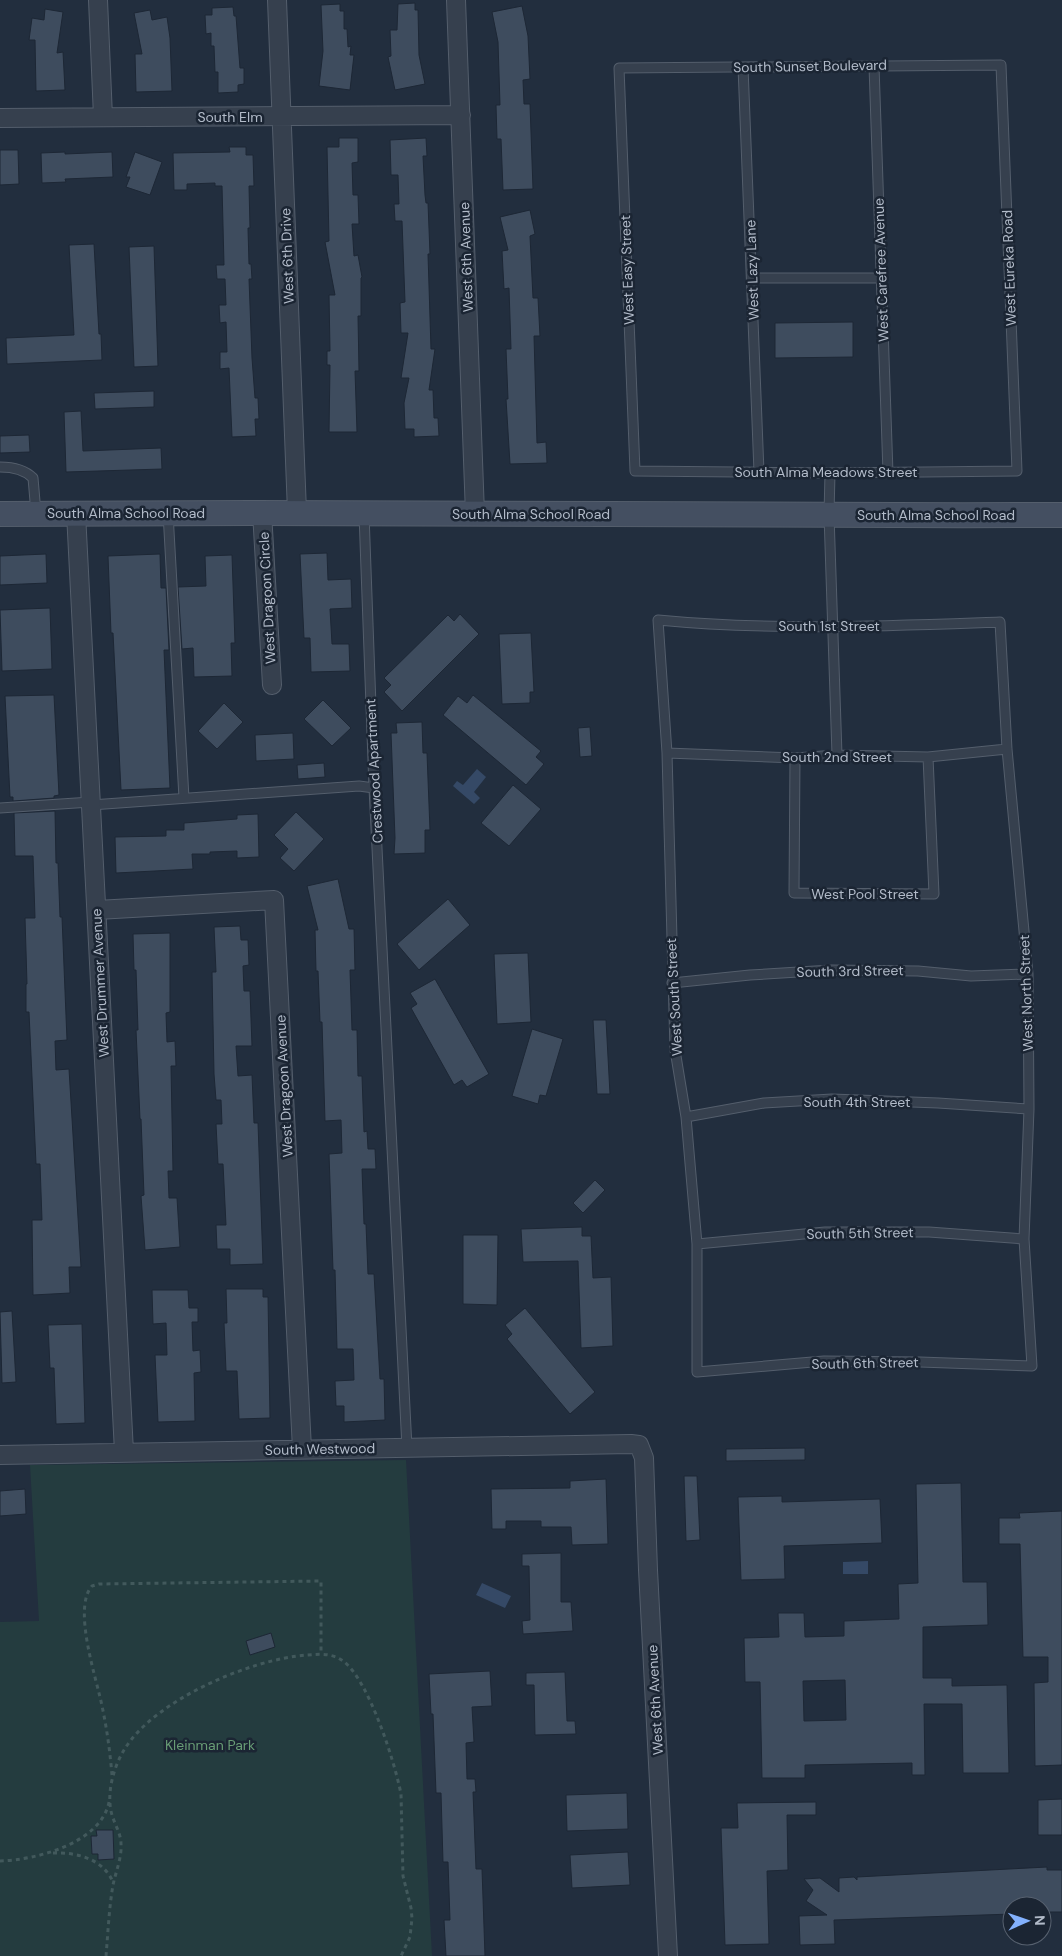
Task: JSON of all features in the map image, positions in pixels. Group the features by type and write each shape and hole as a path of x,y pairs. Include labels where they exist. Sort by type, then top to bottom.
{"main road":[{"name":"South Alma School Road","path":"0,514 297,512 1062,515"}],"street":[{"path":"98,0 103,117"},
{"name":"West 6th Drive","path":"277,0 297,512"},
{"name":"West 6th Avenue","path":"456,0 475,514"},
{"name":"South Elm","path":"0,118 461,115"},
{"name":"West Dragoon Circle","path":"262,512 272,685"},
{"name":"West Drummer Avenue","path":"76,513 124,1452"},
{"name":"West Dragoon Avenue","path":"96,910 274,900 302,1449"},
{"name":"South Westwood","path":"0,1454 631,1444 639,1446"},
{"name":"West 6th Avenue","path":"639,1446 644,1458 648,1576 668,1956"}],"lane":[{"name":"South Sunset Boulevard","path":"619,68 1001,64"},
{"name":"West Eureka Road","path":"1001,64 1017,471"},
{"name":"West Carefree Avenue","path":"874,66 888,473"},
{"name":"West Lazy Lane","path":"744,67 760,472"},
{"name":"West Easy Street","path":"619,68 635,471"},
{"path":"752,278 882,278"},
{"path":"0,467 11,467 26,471 33,478 36,513"},
{"name":"South Alma Meadows Street","path":"635,471 830,474 1017,471"},
{"path":"830,474 829,515 837,755"},
{"path":"168,513 184,798"},
{"name":"Crestwood Apartment","path":"364,513 374,788 406,1448"},
{"name":"South 1st Street","path":"658,620 719,626 833,628 1000,622"},
{"name":"West South Street","path":"658,620 667,753 675,1050 686,1117 697,1244 697,1372"},
{"name":"West North Street","path":"1000,622 1007,749 1028,974 1029,1109 1024,1238 1032,1366"},
{"name":"South 2nd Street","path":"667,753 795,758 837,755 928,757 1007,749"},
{"name":"West Pool Street","path":"795,758 794,893 934,894 928,757"},
{"path":"0,808 91,804 359,786 374,788"},
{"name":"South 3rd Street","path":"672,983 750,975 831,970 918,970 971,976 1028,974"},
{"name":"South 4th Street","path":"686,1117 764,1103 832,1099 1029,1109"},
{"name":"South 5th Street","path":"697,1244 825,1232 929,1232 1024,1238"},
{"name":"South 6th Street","path":"697,1372 824,1362 920,1362 1032,1366"}],"path":[{"path":"0,1861 31,1858 73,1843 96,1825 106,1813 112,1776 104,1714 87,1636 86,1597 92,1586 99,1584 321,1582 321,1654"},
{"path":"112,1776 123,1751 138,1733 154,1718 193,1692 223,1678 265,1663 287,1658 321,1654 332,1656 345,1662 359,1681 384,1738 402,1794 403,1876 412,1918 410,1937 401,1956"},
{"path":"106,1956 113,1886 121,1844 112,1815 110,1794"},
{"path":"46,1854 73,1853 89,1858 106,1872 111,1878 113,1886"}],"green space":[{"name":"Kleinman Park","path":"406,1460 432,1956 0,1956 0,1622 39,1621 30,1465"}],"water":[{"path":"477,769 486,777 474,792 480,798 474,804 453,786 457,781 463,785"},
{"path":"868,1561 868,1574 843,1574 843,1562"},
{"path":"482,1583 511,1596 505,1608 476,1595"}],"building":[{"path":"415,3 415,10 418,10 419,55 425,84 395,90 388,57 391,56 390,30 397,30 398,4"},
{"path":"340,4 340,11 344,11 344,29 347,29 348,47 351,46 350,55 354,55 350,90 319,86 323,51 321,5"},
{"path":"522,6 528,36 530,79 523,80 524,104 530,104 533,189 503,190 501,139 497,139 496,105 500,105 498,42 492,12"},
{"path":"233,7 234,16 236,16 240,68 244,68 244,84 238,85 238,92 218,93 218,72 215,72 214,46 211,46 211,33 206,34 205,15 212,15 212,8"},
{"path":"45,9 63,12 57,53 63,52 65,90 36,91 35,40 29,40 32,18 44,20"},
{"path":"150,10 152,20 167,17 170,38 172,91 136,92 135,54 142,54 134,13"},
{"path":"339,138 358,138 358,162 352,163 353,195 358,195 359,224 352,224 354,256 358,255 362,277 361,316 358,316 359,371 355,371 357,432 329,432 330,365 327,365 327,351 330,351 329,295 335,295 325,242 329,241 327,147 339,147"},
{"path":"426,138 427,156 423,156 425,195 426,203 428,203 431,349 435,349 429,390 433,390 434,418 438,418 439,436 414,437 414,429 405,429 404,403 409,378 401,378 408,333 401,333 400,303 405,302 402,221 395,221 394,204 399,204 398,175 391,175 390,140"},
{"path":"229,147 246,147 246,155 253,155 254,186 249,186 250,228 248,228 249,264 251,264 252,279 249,279 252,358 255,398 258,398 259,419 255,419 256,436 232,437 229,368 220,369 220,352 227,352 226,322 220,323 219,305 226,305 225,279 217,279 216,265 224,265 222,186 215,186 215,183 187,184 187,190 174,190 173,153 230,152"},
{"path":"0,150 18,150 19,184 0,185"},
{"path":"65,152 65,154 112,152 113,177 65,179 66,182 42,183 41,153"},
{"path":"135,152 162,162 150,195 126,187 130,177 126,177"},
{"path":"530,210 535,234 530,236 533,298 538,298 540,336 534,336 537,443 546,442 547,463 510,464 506,399 508,399 506,349 511,349 509,288 504,289 502,251 508,250 500,217"},
{"path":"94,244 102,360 7,364 6,338 74,335 69,245"},
{"path":"154,246 158,366 134,367 129,247"},
{"path":"853,322 853,357 775,358 775,323"},
{"path":"154,391 154,407 95,409 94,393"},
{"path":"81,411 83,451 161,448 162,469 66,472 64,412"},
{"path":"29,435 30,452 0,453 0,436"},
{"path":"327,553 328,580 351,579 352,608 330,609 332,644 349,644 350,671 311,672 310,638 304,638 300,554"},
{"path":"46,554 47,583 0,585 0,556"},
{"path":"160,554 161,588 166,588 169,650 164,650 170,788 121,790 108,556"},
{"path":"232,555 235,643 231,643 232,676 194,677 193,648 182,649 178,587 206,586 205,556"},
{"path":"50,608 52,669 2,671 0,610"},
{"path":"460,614 479,634 402,711 384,692 391,685 384,678 448,615 454,621"},
{"path":"531,633 534,692 530,692 530,703 502,704 499,634"},
{"path":"54,695 59,795 54,796 54,798 13,801 13,797 10,797 5,696"},
{"path":"473,695 541,751 536,757 544,764 526,785 443,715 458,696 467,703"},
{"path":"323,700 351,728 332,746 304,719"},
{"path":"224,703 243,722 217,749 198,731"},
{"path":"422,722 423,753 427,753 430,830 425,830 425,853 394,854 391,733 397,733 396,723"},
{"path":"590,727 592,756 580,757 578,728"},
{"path":"293,733 294,759 256,761 255,735"},
{"path":"324,763 325,777 298,779 297,765"},
{"path":"513,785 541,809 509,846 481,823"},
{"path":"55,811 56,863 58,863 60,917 62,917 67,1040 55,1041 56,1070 69,1069 81,1267 69,1267 70,1293 33,1295 32,1220 42,1220 40,1164 36,1164 29,1012 26,1012 25,918 35,918 33,856 15,856 14,813"},
{"path":"296,812 324,839 294,871 280,858 288,849 274,835"},
{"path":"258,814 259,857 237,858 237,851 192,854 193,869 116,873 115,837 166,836 166,830 184,830 184,823 237,819 237,815"},
{"path":"338,879 349,929 354,929 355,970 350,970 352,1030 357,1030 358,1076 362,1076 364,1132 367,1131 368,1149 375,1149 376,1169 362,1169 364,1224 366,1224 368,1274 374,1274 380,1379 384,1379 385,1420 344,1422 344,1406 336,1406 335,1381 354,1380 353,1349 337,1349 335,1270 333,1270 329,1154 342,1153 341,1120 325,1121 322,1022 320,1022 318,971 316,971 315,930 318,930 307,886"},
{"path":"448,899 470,925 419,970 397,944"},
{"path":"240,926 241,940 248,940 249,965 243,966 244,991 250,991 252,1046 236,1046 238,1076 252,1075 254,1123 258,1123 263,1264 230,1265 230,1249 217,1249 216,1225 226,1225 223,1164 218,1164 216,1124 222,1124 221,1100 216,1100 214,1074 212,972 216,972 214,927"},
{"path":"170,933 170,1012 166,1013 167,1042 175,1041 176,1066 171,1066 173,1171 168,1171 169,1198 177,1198 180,1247 145,1250 141,1196 144,1195 133,934"},
{"path":"528,953 531,1022 497,1024 494,954"},
{"path":"435,979 489,1074 467,1087 462,1080 454,1085 411,1008 417,1004 410,993"},
{"path":"593,1020 606,1020 610,1094 597,1094"},
{"path":"532,1029 563,1039 546,1096 540,1095 538,1104 512,1096"},
{"path":"595,1180 605,1190 583,1213 573,1203"},
{"path":"582,1227 582,1236 591,1236 593,1278 611,1277 613,1346 581,1348 578,1261 523,1262 521,1229"},
{"path":"463,1235 498,1235 497,1305 463,1304"},
{"path":"226,1289 263,1289 263,1297 268,1297 270,1418 239,1419 237,1371 226,1371 224,1323 227,1323"},
{"path":"152,1290 188,1290 189,1308 198,1308 198,1322 192,1322 193,1351 200,1350 201,1372 194,1373 195,1421 158,1422 155,1355 167,1355 166,1323 153,1324"},
{"path":"525,1308 595,1392 570,1414 507,1339 512,1334 505,1325"},
{"path":"12,1311 16,1382 2,1383 0,1312"},
{"path":"82,1324 85,1423 56,1424 54,1368 50,1368 48,1325"},
{"path":"805,1448 805,1460 726,1461 726,1449"},
{"path":"684,1476 697,1476 700,1540 686,1541"},
{"path":"606,1479 608,1544 572,1545 571,1527 541,1527 541,1521 506,1521 506,1529 492,1529 491,1489 570,1488 570,1481"},
{"path":"961,1483 963,1582 987,1582 988,1625 923,1627 923,1678 952,1678 952,1686 1007,1685 1009,1773 963,1773 962,1704 924,1704 925,1775 912,1775 912,1763 805,1765 805,1778 762,1778 760,1682 745,1682 744,1638 779,1637 778,1613 804,1613 805,1637 844,1636 844,1621 899,1619 898,1584 918,1583 916,1484","holes":["845,1680 846,1720 804,1721 803,1681"]},
{"path":"25,1489 26,1514 0,1516 0,1491"},
{"path":"782,1496 782,1502 880,1499 882,1543 784,1546 785,1579 741,1580 738,1497"},
{"path":"1062,1511 1062,1765 1035,1766 1034,1683 1048,1682 1048,1657 1023,1657 1020,1544 999,1544 999,1518 1020,1518 1019,1513"},
{"path":"561,1553 561,1602 571,1602 573,1631 523,1634 522,1621 530,1620 529,1566 522,1566 522,1554"},
{"path":"271,1633 275,1647 250,1655 246,1641"},
{"path":"490,1671 492,1706 472,1707 474,1742 466,1743 467,1779 475,1779 476,1792 473,1792 476,1869 482,1869 485,1956 446,1956 444,1920 450,1920 448,1862 443,1862 441,1793 436,1793 433,1714 431,1714 429,1674"},
{"path":"565,1672 567,1721 575,1721 576,1734 535,1735 534,1685 526,1685 526,1673"},
{"path":"627,1793 628,1829 567,1831 566,1795"},
{"path":"1062,1799 1062,1835 1038,1835 1038,1800"},
{"path":"816,1802 816,1815 787,1815 788,1870 767,1871 769,1944 725,1945 721,1828 738,1828 737,1803"},
{"path":"96,1830 113,1830 114,1859 98,1860 98,1854 92,1854 91,1836 97,1836"},
{"path":"628,1852 630,1885 572,1888 570,1855"},
{"path":"1047,1867 1047,1870 1062,1870 1062,1912 1052,1912 1052,1896 1002,1896 1002,1914 834,1920 835,1944 800,1945 799,1916 827,1915 806,1901 813,1890 804,1879 820,1878 839,1892 839,1878 854,1877 857,1880 857,1877"}]}
